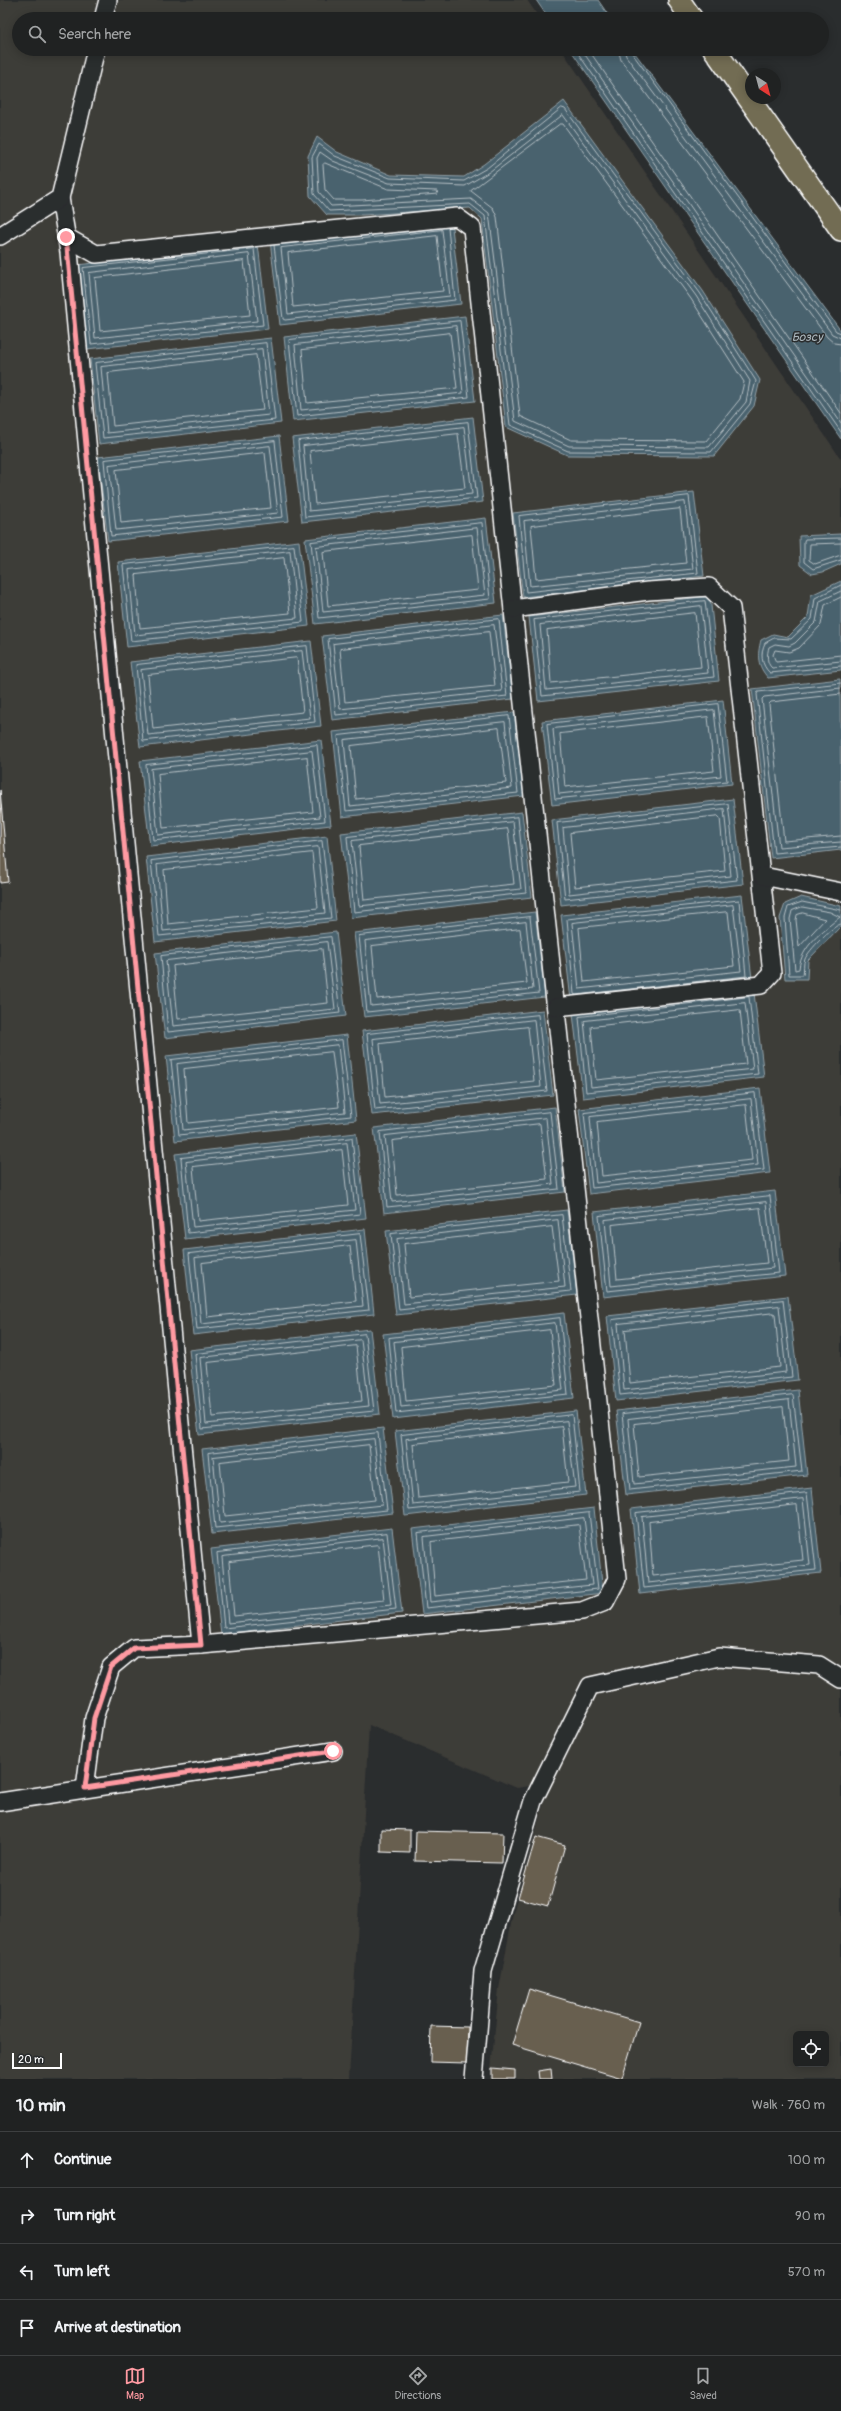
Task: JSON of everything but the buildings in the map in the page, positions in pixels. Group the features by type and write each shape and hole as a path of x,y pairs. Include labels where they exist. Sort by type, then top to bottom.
{"main road":[{"path":"679,0 687,12"},
{"path":"719,56 838,218"}],"street":[{"path":"105,12 108,0"},
{"path":"94,56 60,198 66,237 201,1645"},
{"path":"0,236 60,198"},
{"path":"66,237 96,254 458,217 472,228 617,1579 605,1602 582,1611 201,1645 134,1648 111,1667 94,1718 85,1788"},
{"path":"513,609 648,591 709,587 727,601 731,608 763,876 772,973 761,985 556,1007"},
{"path":"763,876 841,892"},
{"path":"474,2079 483,1971 533,1801 590,1686 719,1657 819,1665 841,1678"},
{"path":"0,1802 333,1751"}],"shaded area":[{"path":"0,0 527,0 535,12 12,12 12,56 566,56 841,459 841,2079 490,2079 499,1989 513,1913 544,1801 525,1794 530,1786 517,1788 369,1725 349,2079 0,2079"}],"water":[{"path":"536,0 598,0 606,12 544,12"},
{"name":"Бозсу","path":"575,56 637,56 841,331 841,439"},
{"path":"564,101 703,291 760,380 754,406 714,456 567,455 506,427 482,219 470,208 362,215 327,215 310,196 308,156 317,137 337,152 391,175 464,177 484,164"},
{"path":"451,219 461,304 280,325 270,240"},
{"path":"258,244 268,329 87,349 77,265"},
{"path":"465,316 475,401 293,421 284,337"},
{"path":"271,338 281,423 99,444 90,359"},
{"path":"473,417 483,502 302,522 292,438"},
{"path":"279,436 289,521 108,541 98,457"},
{"path":"694,492 704,576 523,597 513,513"},
{"path":"486,518 496,603 315,624 305,539"},
{"path":"841,534 841,564 823,572 812,574 800,565 799,536"},
{"path":"299,541 309,626 127,647 118,562"},
{"path":"841,581 841,670 768,678 762,669 759,660 761,640 773,634 788,637 808,617 811,595"},
{"path":"710,596 719,681 538,701 529,617"},
{"path":"503,615 513,699 332,720 322,636"},
{"path":"311,641 321,726 140,747 130,662"},
{"path":"840,679 841,850 771,858 752,689"},
{"path":"723,700 732,784 552,805 542,721"},
{"path":"514,712 524,796 342,817 333,732"},
{"path":"321,740 331,825 150,846 140,761"},
{"path":"733,799 743,884 561,905 552,820"},
{"path":"522,812 532,897 351,918 341,833"},
{"path":"327,836 336,921 155,942 146,857"},
{"path":"742,895 752,979 571,1000 561,915"},
{"path":"801,897 841,906 841,926 808,960 807,979 785,979 780,918 785,904"},
{"path":"535,912 545,997 364,1017 354,933"},
{"path":"336,932 346,1016 165,1038 155,953"},
{"path":"754,993 764,1077 583,1098 573,1014"},
{"path":"543,1010 553,1095 372,1115 362,1031"},
{"path":"347,1035 356,1120 175,1141 166,1056"},
{"path":"760,1088 770,1173 589,1194 579,1109"},
{"path":"555,1107 565,1192 384,1213 374,1128"},
{"path":"356,1133 366,1218 185,1239 175,1154"},
{"path":"775,1191 785,1276 603,1297 594,1212"},
{"path":"567,1210 577,1295 396,1315 386,1231"},
{"path":"365,1229 374,1314 193,1335 184,1250"},
{"path":"788,1296 798,1380 616,1401 607,1316"},
{"path":"564,1313 574,1398 393,1419 383,1334"},
{"path":"370,1329 380,1414 199,1435 189,1350"},
{"path":"798,1390 807,1475 626,1495 616,1411"},
{"path":"576,1411 586,1495 405,1516 395,1431"},
{"path":"383,1428 393,1513 212,1534 202,1449"},
{"path":"812,1488 821,1573 640,1594 631,1509"},
{"path":"594,1508 603,1593 422,1614 412,1529"},
{"path":"392,1528 402,1613 221,1634 211,1549"}],"route":[{"path":"66,237 69,252 201,1645 134,1648 111,1667 94,1718 85,1788 333,1751"}]}
